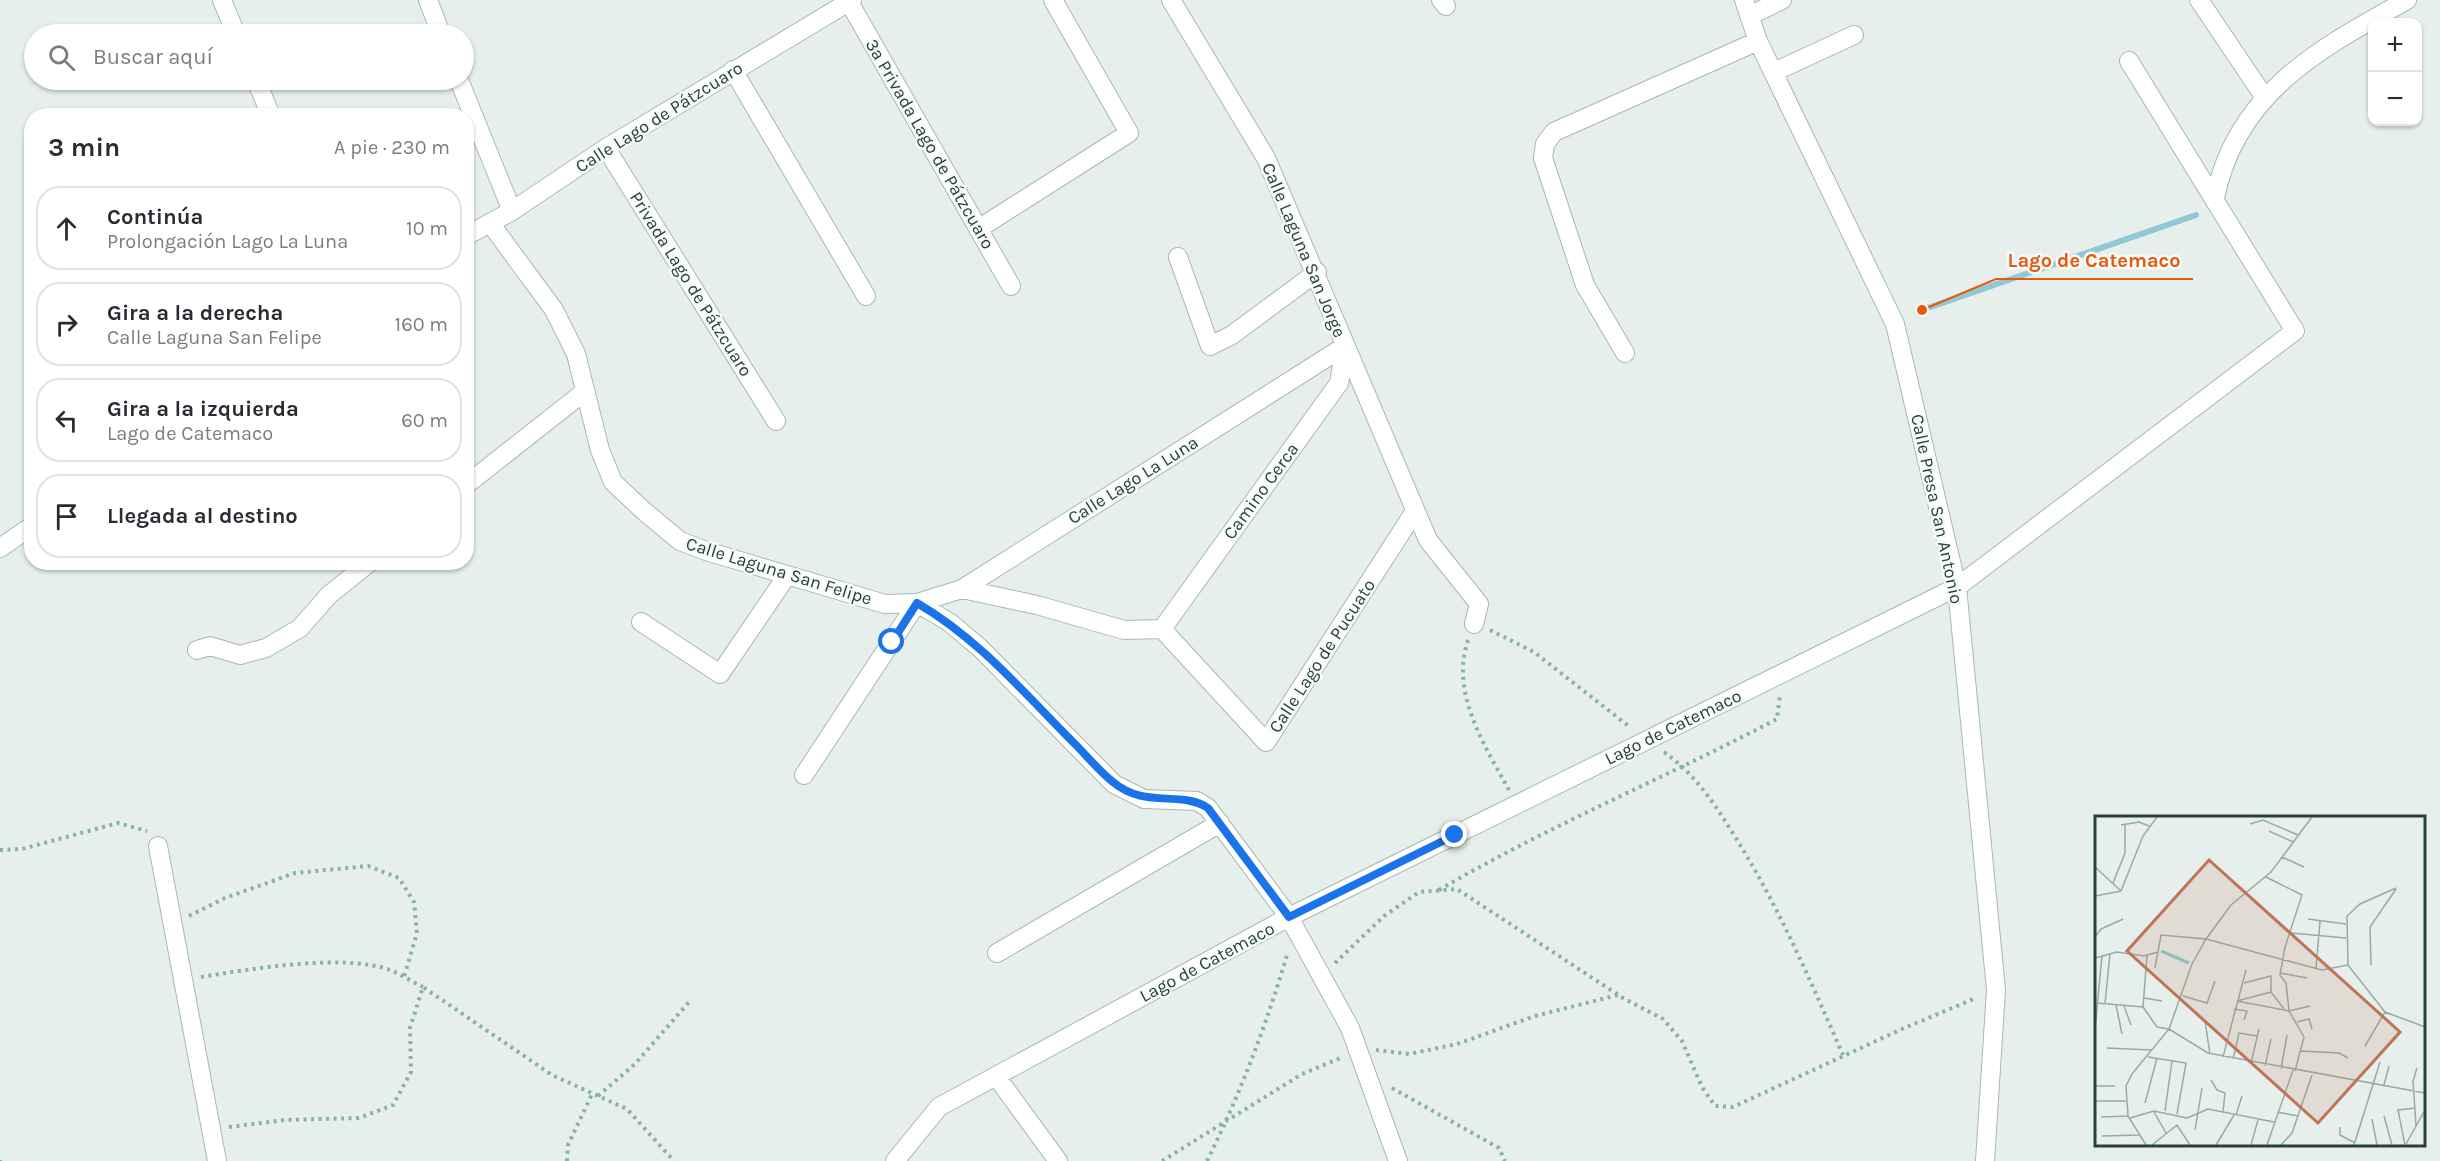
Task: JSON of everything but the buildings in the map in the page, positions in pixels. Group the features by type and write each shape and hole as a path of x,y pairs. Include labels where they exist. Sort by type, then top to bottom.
{"street":[{"path":"222,0 232,24"},
{"path":"428,0 437,24"},
{"path":"978,229 1129,133 1053,0"},
{"name":"Calle Laguna San Jorge","path":"1171,0 1266,158 1317,272 1345,346 1428,540 1479,604 1474,624"},
{"path":"1746,8 1782,0"},
{"path":"2199,0 2265,98"},
{"name":"3a Privada Lago de Pátzcuaro","path":"851,1 1011,286"},
{"name":"Calle Lago de Pátzcuaro","path":"474,232 512,211 606,148 851,1"},
{"path":"2215,198 2221,167 2265,98 2288,74 2340,37 2402,1"},
{"name":"Calle Presa San Antonio","path":"1746,8 1758,40 1895,324 1957,586 1996,990 1985,1161"},
{"path":"1774,72 1854,35"},
{"path":"1625,353 1585,285 1543,158 1545,144 1554,132 1758,40"},
{"path":"2129,62 2215,198"},
{"path":"734,70 866,296"},
{"path":"260,90 268,108"},
{"path":"463,90 470,108"},
{"path":"474,117 512,211"},
{"name":"Privada Lago de Pátzcuaro","path":"606,148 776,421"},
{"name":"Lago de Catemaco","path":"895,1161 939,1107 996,1076 1517,804 1957,586 2295,331 2215,198"},
{"name":"Calle Laguna San Felipe","path":"490,223 554,310 576,354 600,450 613,482 645,512 680,541 786,577 885,604 917,603"},
{"path":"1178,257 1210,346 1232,335 1317,272"},
{"name":"Calle Lago La Luna","path":"917,603 962,589 1345,346"},
{"name":"Camino Cerca","path":"1162,629 1339,383 1345,346"},
{"path":"474,479 584,392"},
{"name":"Calle Lago de Pucuato","path":"1162,629 1266,742 1415,511"},
{"path":"0,548 24,532"},
{"path":"197,650 210,645 240,655 266,648 300,628 330,595 360,570"},
{"path":"641,622 720,675 786,577"},
{"path":"962,589 1037,605 1124,630 1162,629"},
{"path":"804,775 917,603 949,622 980,648 1114,784 1144,798 1197,801 1208,808 1292,923 1350,1028 1398,1161"},
{"path":"997,953 1220,823"},
{"path":"158,846 209,1129 217,1161"},
{"path":"996,1076 1058,1161"}],"path":[{"path":"1517,804 1483,741 1467,704 1461,660 1474,624 1504,635 1534,652 1685,767 1713,803 1764,883 1844,1055"},
{"path":"1437,891 1510,850 1685,767 1777,719 1782,673"},
{"path":"0,850 22,849 118,823 145,828 158,846"},
{"path":"172,925 225,898 295,873 368,866 399,878 414,902 417,933 404,977"},
{"path":"1322,977 1384,916 1419,892 1457,889 1618,994 1663,1019 1682,1041 1702,1087 1715,1106 1733,1107 1844,1055 1996,990"},
{"path":"1207,1161 1226,1123 1268,1018 1292,923"},
{"path":"182,980 297,964 362,964 390,970 423,987 552,1075 627,1110 674,1161"},
{"path":"209,1129 285,1120 360,1118 393,1105 411,1072 410,1028 423,987"},
{"path":"1162,1161 1302,1074 1358,1051 1409,1054 1457,1044 1535,1016 1618,994"},
{"path":"598,1096 635,1064 689,1002"},
{"path":"1369,1080 1394,1089 1499,1148 1506,1161"},
{"path":"567,1161 568,1145 592,1094"}],"waterway":[{"name":"Lago de Catemaco","path":"1922,310 2196,215"}],"place":[{"name":"Lago de Catemaco","path":"1922,310"}],"route":[{"path":"892,642 917,603 949,622 980,648 1114,784 1144,798 1197,801 1208,808 1289,917 1455,835"}]}
